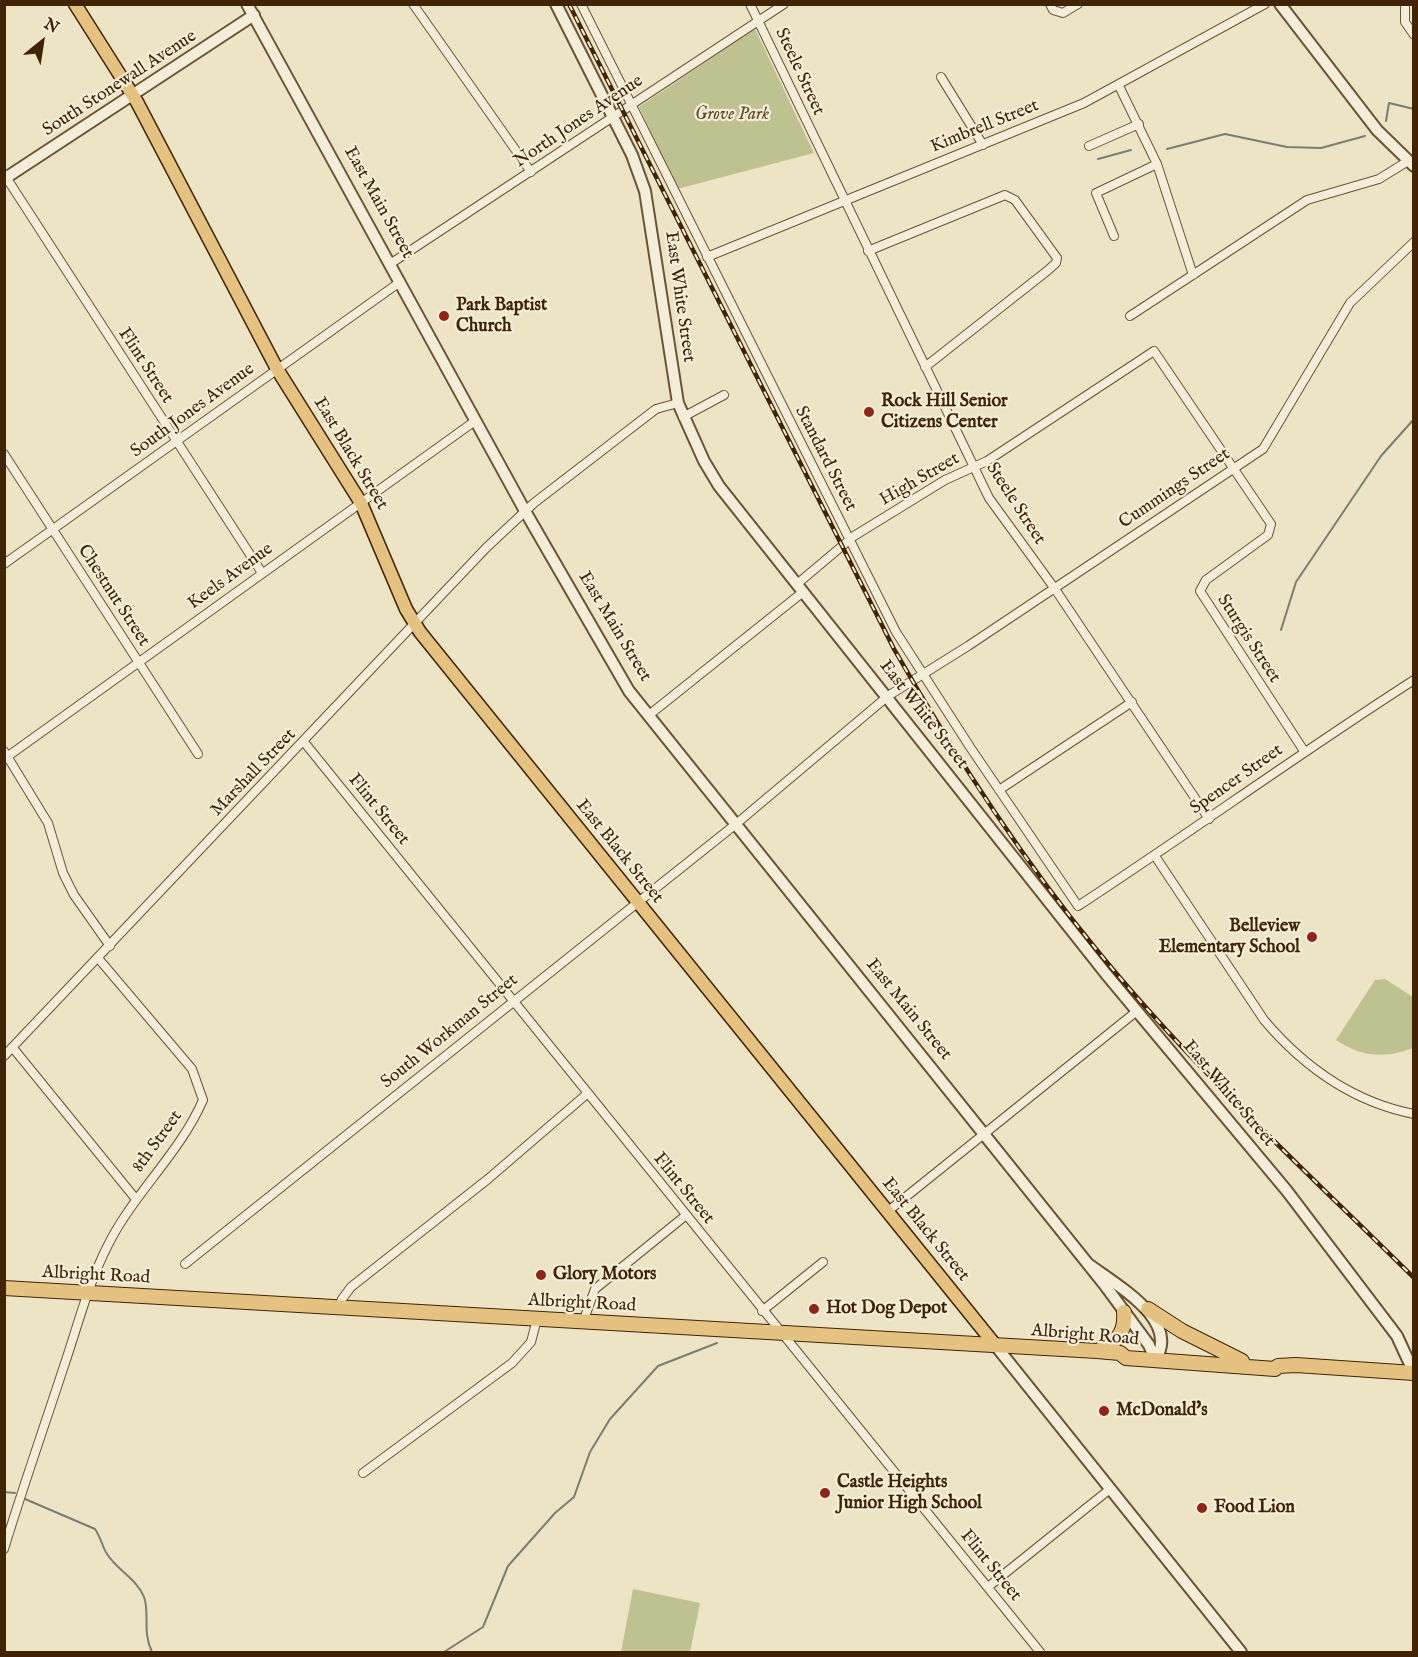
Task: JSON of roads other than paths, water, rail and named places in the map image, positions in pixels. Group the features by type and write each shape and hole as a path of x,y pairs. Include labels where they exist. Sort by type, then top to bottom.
{"highway":[{"name":"Albright Road","path":"4,1288 996,1347 1098,1351 1120,1353 1126,1358 1155,1355"},
{"path":"1148,1309 1182,1331 1242,1361"},
{"path":"1098,1351 1121,1335 1125,1323 1125,1312"},
{"path":"1155,1355 1275,1369 1278,1366"},
{"path":"1203,1361 1242,1361 1274,1363 1278,1366 1413,1373"}],"main road":[{"name":"East Black Street","path":"75,4 133,95 277,369 361,503 415,625 636,903 996,1347"}],"street":[{"name":"East Main Street","path":"247,4 475,421 615,670 1088,1263 1155,1355"},
{"path":"413,4 531,172"},
{"name":"East White Street","path":"556,4 614,117 632,155 645,191 678,403 719,486 1137,1011 1287,1191 1397,1336 1413,1373"},
{"name":"Standard Street","path":"581,4 896,632 1078,906"},
{"name":"Steele Street","path":"750,4 989,498 1055,589 1209,819"},
{"name":"North Jones Avenue","path":"390,264 784,4"},
{"path":"1050,4 1053,10 1062,13 1078,4"},
{"name":"Kimbrell Street","path":"708,257 982,145 1119,86 1265,4"},
{"path":"1130,316 1307,200 1379,179 1411,164 1377,130 1280,4"},
{"path":"1405,4 1405,22 1413,35"},
{"name":"South Stonewall Avenue","path":"5,177 254,15"},
{"path":"941,77 982,145"},
{"path":"1119,86 1157,164 1193,275"},
{"path":"1089,146 1139,124"},
{"path":"1114,236 1096,193 1157,164"},
{"name":"Flint Street","path":"5,177 262,573"},
{"path":"868,251 1005,195 1015,200 1058,258 1047,271 925,367"},
{"name":"Cummings Street","path":"736,824 888,696 1055,589 1263,449 1350,303 1413,242"},
{"name":"South Jones Avenue","path":"4,564 400,282"},
{"name":"Sturgis Street","path":"1154,351 1269,519 1272,529 1268,536 1206,580 1200,591 1304,751"},
{"name":"High Street","path":"649,715 800,588 849,540 945,480 987,461 1154,351"},
{"path":"683,417 724,395"},
{"name":"Marshall Street","path":"4,1056 486,548 525,511 656,409 678,403"},
{"name":"Keels Avenue","path":"6,756 475,421"},
{"name":"Chestnut Street","path":"4,454 198,754"},
{"name":"Spencer Street","path":"1078,906 1209,819 1304,751 1413,680"},
{"path":"999,790 1132,702"},
{"name":"Flint Street","path":"304,742 1040,1653"},
{"path":"6,756 48,823 63,873 74,895 110,946"},
{"name":"South Workman Street","path":"185,1264 736,824"},
{"path":"1155,856 1264,1020 1281,1040 1302,1060 1346,1090 1375,1103 1413,1114"},
{"name":"8th Street","path":"4,1549 30,1461 87,1293 108,1244 135,1198 193,1123 203,1100 192,1069 98,958"},
{"path":"887,1212 1137,1011"},
{"path":"13,1048 135,1198"},
{"path":"339,1308 342,1299 356,1282 488,1179 588,1093"},
{"path":"583,1322 595,1289 685,1216"},
{"path":"762,1311 824,1262"},
{"name":"East Main Street","path":"1088,1263 1148,1309 1160,1329 1155,1355"},
{"path":"363,1473 512,1363 531,1342 537,1320"},
{"name":"East Black Street","path":"996,1347 1241,1653"},
{"path":"988,1587 1110,1489"}],"waterway":[{"path":"1386,121 1389,103 1414,109"},
{"path":"1167,149 1225,134 1287,147 1321,148 1365,136"},
{"path":"1098,159 1131,150"},
{"path":"1281,630 1296,582 1381,456 1414,419"},
{"path":"444,1652 483,1627 508,1566 555,1513 574,1497 590,1452 610,1419 658,1366 717,1343"},
{"path":"4,1492 15,1493"},
{"path":"25,1499 95,1529 107,1554 137,1585 144,1597 147,1637 152,1652"}],"railway":[{"path":"569,4 894,649 940,727 989,803 1040,877 1133,993 1250,1118 1414,1278"}],"place":[{"name":"Park Baptist Church","path":"444,316"},
{"name":"Rock Hill Senior Citizens Center","path":"869,412"},
{"name":"Belleview Elementary School","path":"1312,937"},
{"name":"Glory Motors","path":"541,1275"},
{"name":"Hot Dog Depot","path":"814,1309"},
{"name":"McDonald's","path":"1104,1411"},
{"name":"Castle Heights Junior High School","path":"825,1493"},
{"name":"Food Lion","path":"1202,1508"}],"park label":[{"name":"Grove Park","path":"732,115"}]}
